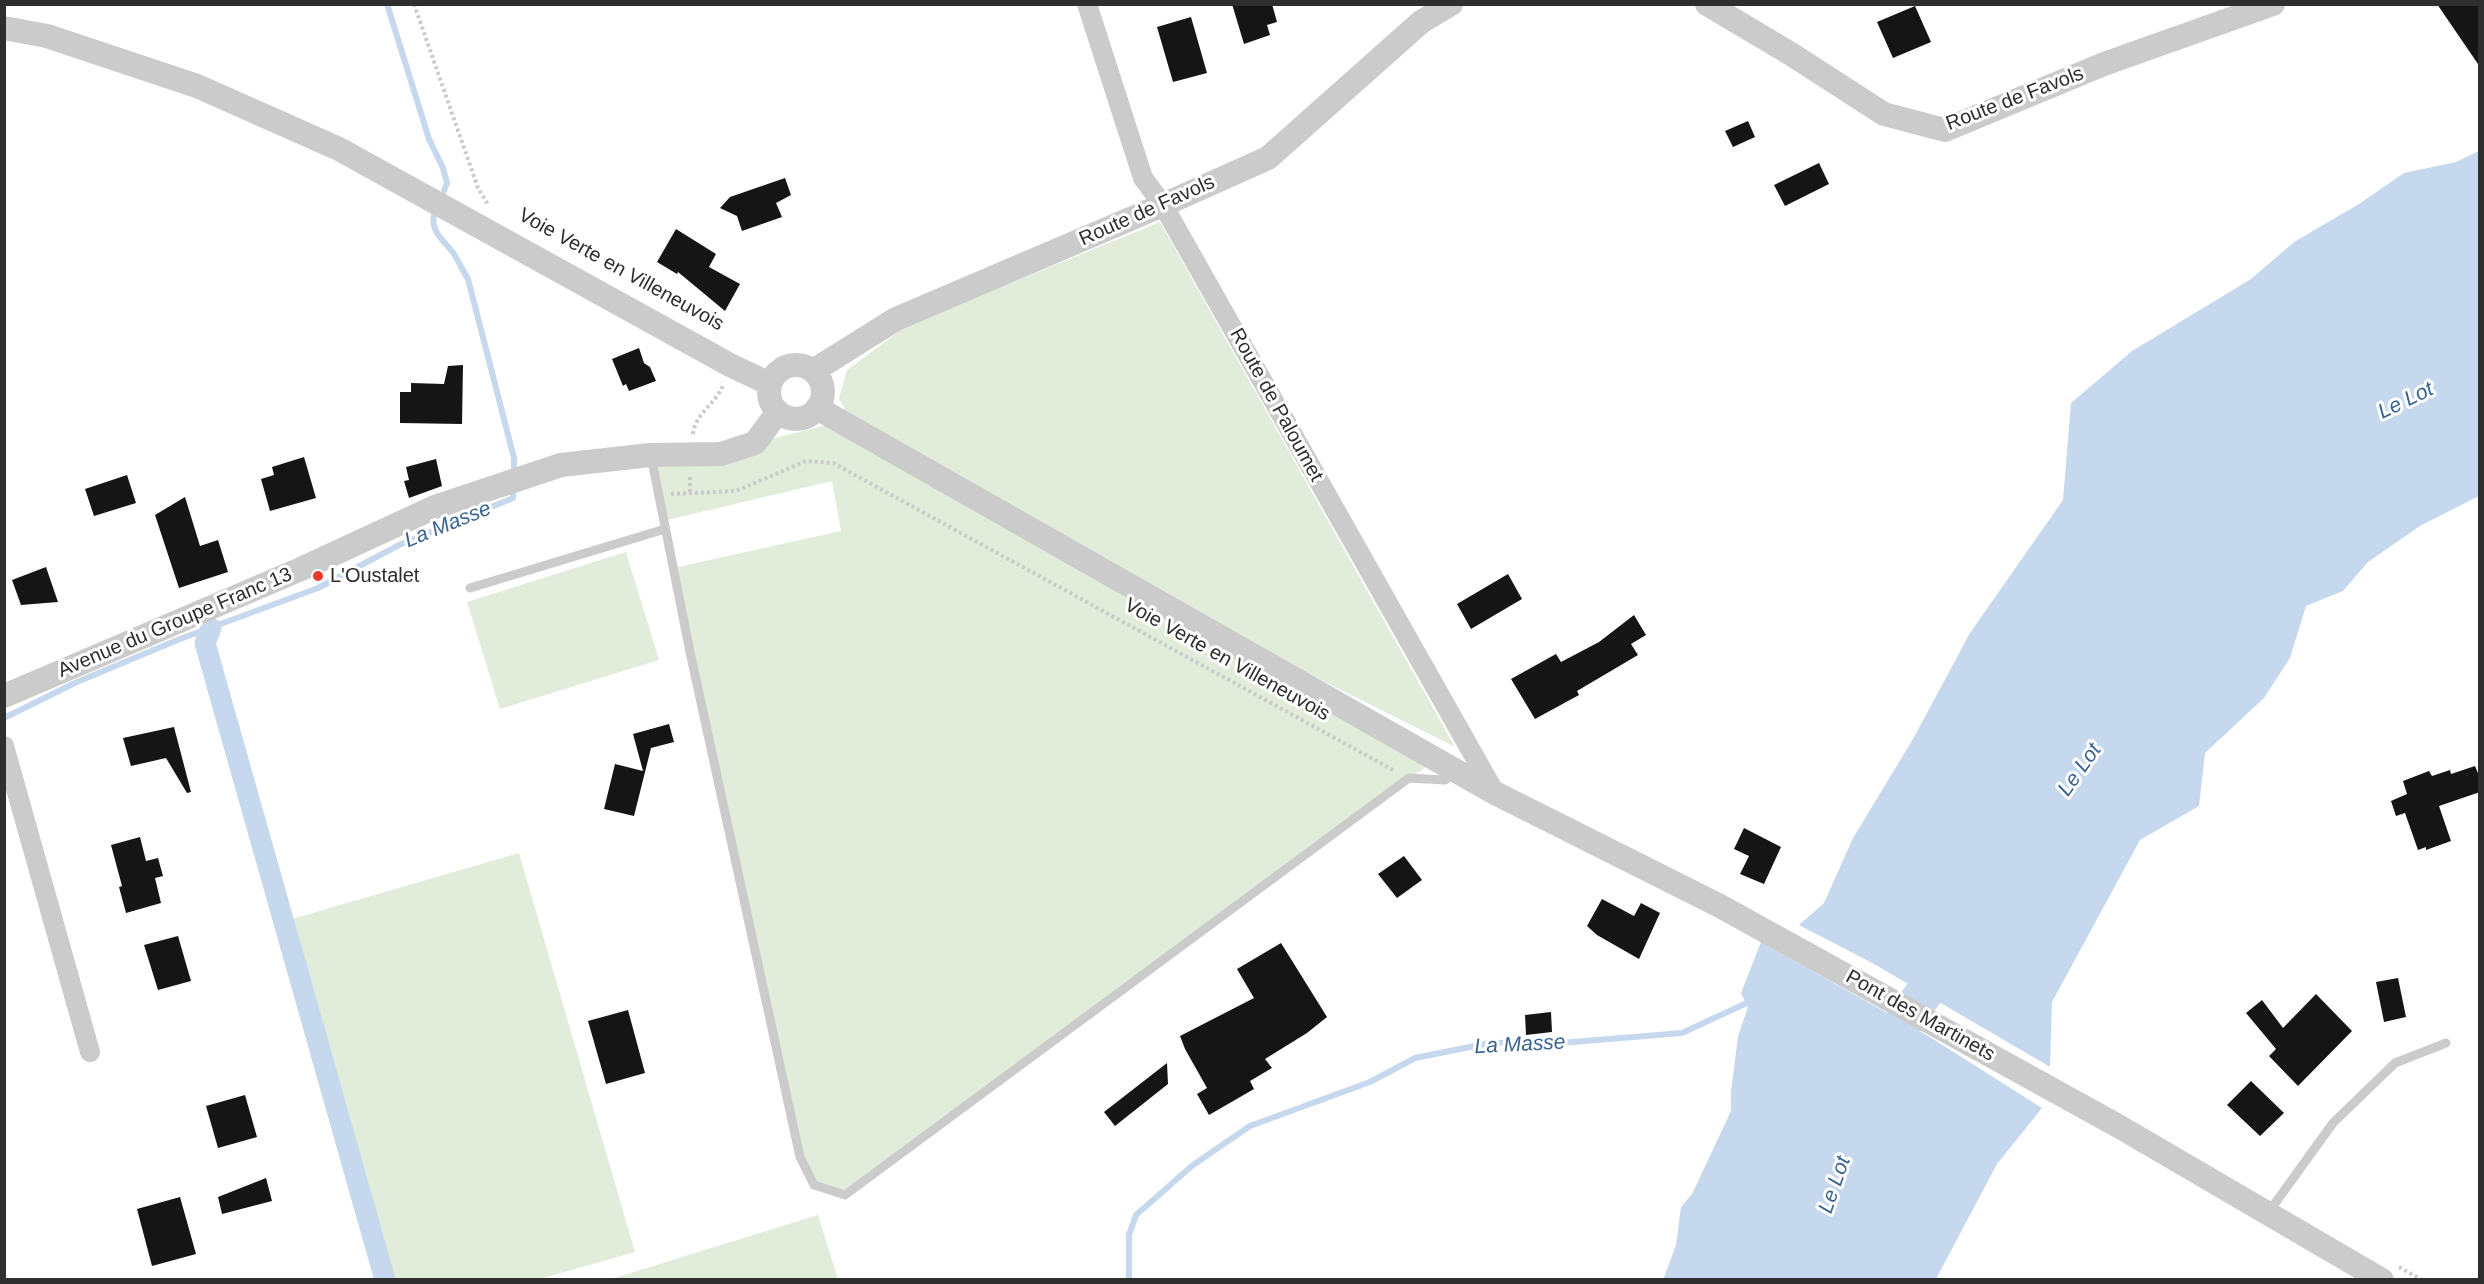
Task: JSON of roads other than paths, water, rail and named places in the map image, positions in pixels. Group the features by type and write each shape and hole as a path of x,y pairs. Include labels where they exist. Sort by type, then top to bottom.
{"street":[{"name":"Route de Paloumet","path":"1087,4 1143,178 1163,205 1495,793"},
{"name":"Route de Favols","path":"813,371 896,319 1268,158 1422,22 1451,4"},
{"name":"Route de Favols","path":"1707,4 1884,114 1945,130 2104,64 2273,4"},
{"path":"4,28 47,36 197,86 339,149 730,365 770,384"},
{"path":"788,366 806,366 813,371 822,385 821,401 817,408 802,417 794,418 778,412 770,399 770,384 774,376 788,366"},
{"name":"Pont des Martinets","path":"817,408 1495,793 1720,906 2120,1126 2382,1280"},
{"name":"Avenue du Groupe Franc 13","path":"4,696 301,569 435,507 561,465 650,455 722,454 755,443 778,412"},
{"path":"4,746 90,1052"}],"lane":[{"path":"650,455 690,652 800,1157 814,1185 845,1195 1409,778 1446,780 1458,771"},
{"path":"470,588 665,528"},
{"path":"2268,1213 2333,1123 2395,1063 2446,1043"}],"water":[{"path":"2479,151 2479,496 2420,526 2368,562 2343,591 2306,606 2290,658 2264,698 2205,753 2199,806 2140,840 2052,1002 2050,1067 1874,964 1799,925 1824,903 1853,838 1913,739 1970,633 2063,500 2071,403 2132,351 2251,279 2294,242 2359,204 2404,173 2456,162"},
{"path":"1761,942 1930,1037 2042,1108 1997,1164 1936,1279 1663,1280 1676,1245 1681,1207 1692,1194 1731,1111 1738,1036 1748,1007 1741,993"}],"waterway":[{"name":"La Masse","path":"387,4 429,139 443,168 447,183 444,191"},
{"name":"La Masse","path":"436,209 433,223 435,229 454,254 468,279 514,458 514,476"},
{"name":"La Masse","path":"4,718 77,682 180,639 318,588 399,545 513,498 513,486"},
{"path":"211,628 205,643 385,1280"},
{"name":"Le Lot","path":"1890,1042 1953,951"},
{"name":"La Masse","path":"1129,1280 1129,1235 1136,1215 1193,1165 1250,1126 1370,1082 1415,1058 1490,1043 1573,1042 1682,1033 1751,1001"}],"place":[{"name":"L'Oustalet","path":"318,576"}]}
